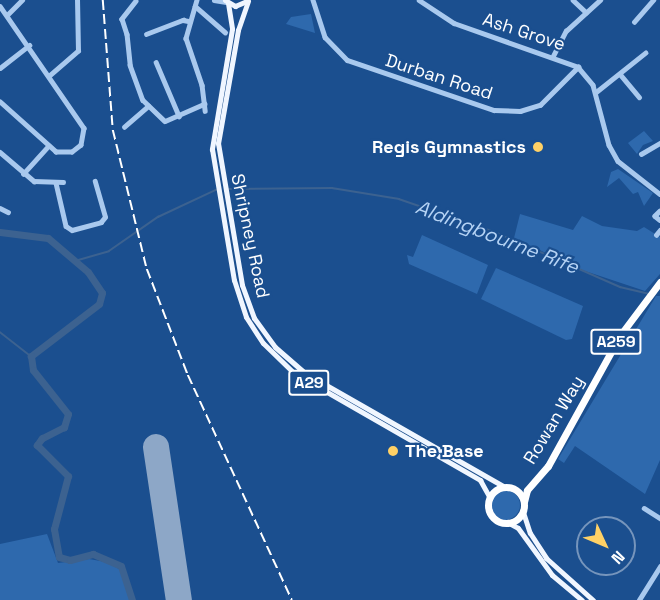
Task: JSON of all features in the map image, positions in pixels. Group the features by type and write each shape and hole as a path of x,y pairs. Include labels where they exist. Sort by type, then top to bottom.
{"highway":[{"name":"Rowan Way","path":"524,502 533,482 548,466 612,349 645,300 658,285"},
{"name":"Rowan Way","path":"513,488 533,482"},
{"path":"505,487 513,488 524,502 523,512 509,523 499,522 491,515 490,498 505,487"}],"main road":[{"name":"Shripney Road","path":"226,2 238,6 248,0"},
{"name":"Shripney Road","path":"220,183 219,128 248,0"},
{"name":"Shripney Road","path":"226,2 232,29 212,141 238,297 263,343 307,382 480,480 490,498"},
{"name":"Shripney Road","path":"222,194 246,300 275,346 315,379 505,487"},
{"path":"523,512 530,533 546,558 593,600"},
{"path":"509,523 518,528 552,575 582,600"}],"street":[{"path":"7,15 22,0"},
{"path":"50,75 78,51 77,0"},
{"path":"136,0 122,20 127,34 130,65 148,106 165,121 204,104"},
{"path":"214,0 226,2"},
{"name":"Durban Road","path":"314,0 325,37 347,60 494,110 520,111 540,105 578,67"},
{"path":"573,0 586,12"},
{"path":"553,56 563,35 600,0"},
{"path":"634,22 653,0"},
{"name":"Ash Grove","path":"422,1 454,23 553,56 578,67 596,92 609,145 618,161 660,194"},
{"path":"204,111 202,86 186,38 196,3 225,32"},
{"path":"0,6 50,75 85,133 81,145 72,152 60,153 48,146 0,102"},
{"path":"146,34 183,20 189,21"},
{"path":"0,68 29,45"},
{"path":"596,92 645,53"},
{"path":"156,62 179,116"},
{"path":"620,74 639,97"},
{"path":"124,127 148,106"},
{"path":"641,154 660,143"},
{"path":"23,174 48,146"},
{"path":"0,152 23,174 39,183 63,182"},
{"path":"56,183 66,226 72,230 101,222 105,217 95,182"},
{"path":"0,208 8,212"},
{"path":"660,211 655,216 660,220"},
{"path":"656,235 660,230"},
{"path":"644,508 660,518"},
{"path":"639,600 660,566"}],"shaded area":[{"path":"311,14 315,33 286,24 291,17"},
{"path":"644,131 653,141 643,145 637,154 628,143"},
{"path":"618,169 653,193 644,206 638,192 633,194 619,178 607,187 611,172"},
{"path":"520,214 573,230 582,216 602,226 637,231 644,227 660,237 660,274 645,291 582,270 514,238"},
{"path":"422,235 488,265 477,294 409,264 407,255 413,257"},
{"path":"496,268 583,306 572,339 566,340 481,299"},
{"path":"656,296 660,296 660,460 645,494 575,446 564,463 558,459"},
{"path":"505,490 516,494 520,505 516,516 505,520 494,516 490,505 494,494"},
{"path":"47,534 58,563 89,559 106,562 123,571 130,600 0,600 0,544"}],"waterway":[{"name":"Aldingbourne Rife","path":"227,189 332,188 399,199 495,232 620,287 647,293"},
{"name":"Aldingbourne Rife","path":"75,261 109,251 158,217 216,190"},
{"path":"0,232 48,238 88,272 102,293 99,304 31,356 33,370 68,414 64,427 42,438 37,445 68,476 54,529 59,557 70,560 93,554 121,566 132,600"},
{"path":"0,332 31,356"}],"runway":[{"path":"156,447 179,600"}],"railway":[{"path":"103,0 113,130 147,269 188,375 292,600"}],"place":[{"name":"Regis Gymnastics","path":"538,147"},
{"name":"The Base","path":"393,451"}]}
